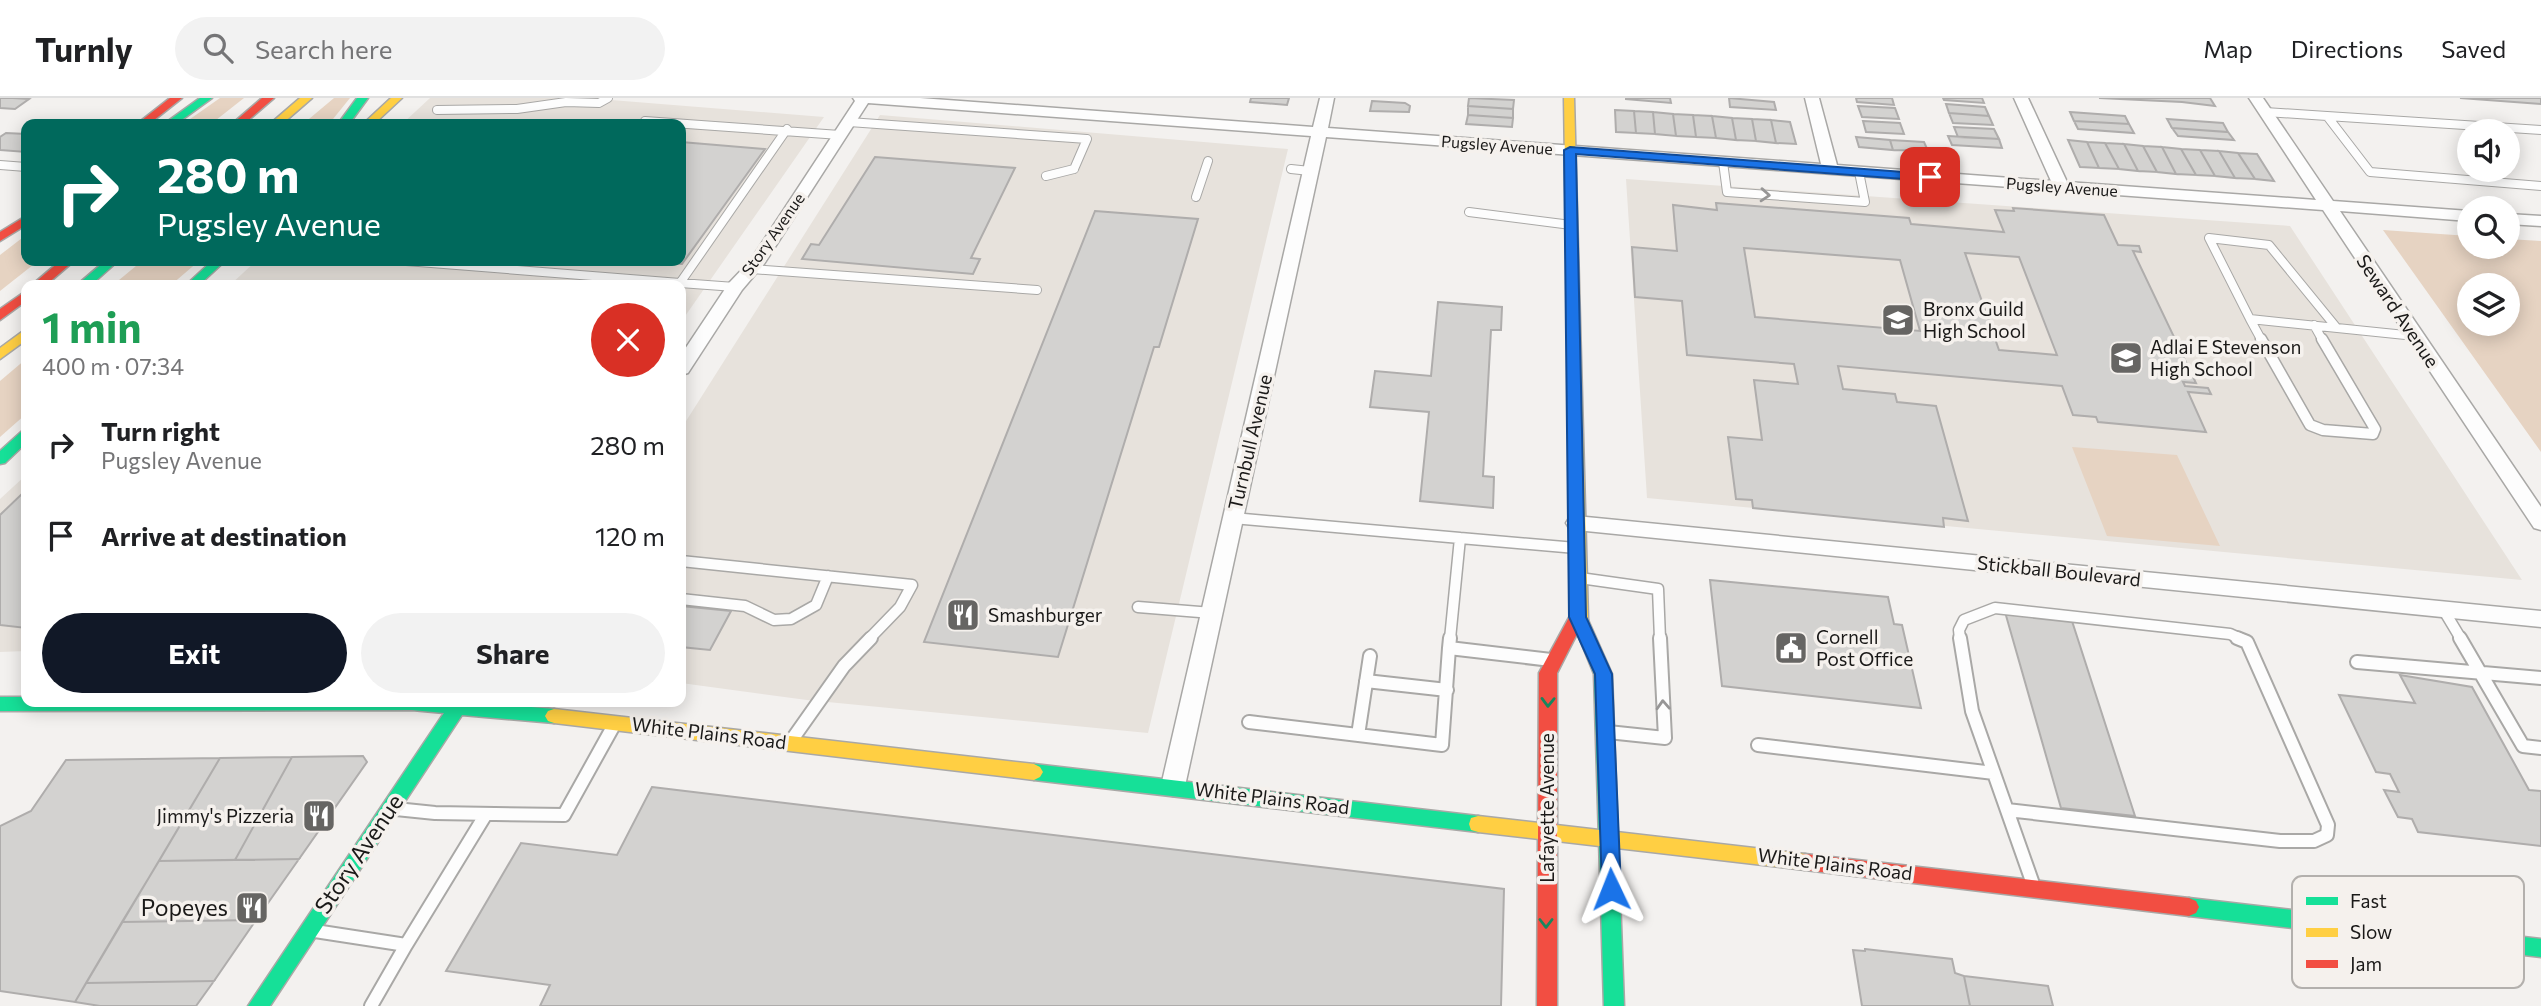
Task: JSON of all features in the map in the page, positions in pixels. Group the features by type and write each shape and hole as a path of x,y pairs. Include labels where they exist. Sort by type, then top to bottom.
{"main road":[{"path":"149,119 177,98"},
{"path":"176,119 207,98"},
{"path":"243,119 269,98"},
{"path":"281,119 307,98"},
{"path":"347,119 363,98"},
{"path":"374,119 397,98"},
{"path":"1569,98 1578,617 1603,674 1614,1006"},
{"path":"0,237 21,218"},
{"path":"0,237 21,223"},
{"path":"44,280 62,266"},
{"path":"89,280 106,266"},
{"path":"198,280 213,266"},
{"path":"0,316 21,299"},
{"path":"0,355 21,337"},
{"path":"0,459 21,440"},
{"name":"Lafayette Avenue","path":"1547,1006 1548,673 1578,617"},
{"name":"White Plains Road","path":"0,704 21,704"},
{"name":"Story Avenue","path":"258,1006 457,707"},
{"name":"White Plains Road","path":"485,707 2292,919"}],"street":[{"name":"Pugsley Avenue","path":"862,98 2457,215"},
{"name":"Story Avenue","path":"686,361 735,287 752,269 862,98"},
{"path":"1087,116 1095,98"},
{"name":"Turnbull Avenue","path":"1173,786 1233,518 1301,170 1319,132 1327,98"},
{"path":"1812,98 1830,170"},
{"path":"2021,98 2061,186"},
{"name":"Seward Avenue","path":"2256,98 2541,523"},
{"path":"2520,220 2541,221"},
{"name":"Stickball Boulevard","path":"1576,523 2541,619"}],"lane":[{"path":"437,110 517,109 566,102 599,103 608,98"},
{"path":"2265,112 2541,130"},
{"path":"2327,116 2370,172 2541,186"},
{"path":"686,123 1087,139 1074,169"},
{"path":"682,280 787,129"},
{"path":"1196,197 1208,161"},
{"path":"1723,162 1727,192 1865,202 1859,172"},
{"path":"0,165 21,167"},
{"path":"1046,176 1074,169"},
{"path":"1074,169 1084,178"},
{"path":"1469,212 1571,225"},
{"path":"2314,324 2375,429 2373,434 2323,430 2310,425 2250,319 2209,238 2269,245 2336,327"},
{"path":"468,266 643,280"},
{"path":"752,269 1037,290"},
{"path":"686,283 735,287"},
{"path":"2250,319 2415,336"},
{"path":"1233,518 1576,548"},
{"path":"1249,722 1441,745 1460,538"},
{"path":"686,562 912,584 900,607 844,666 790,742"},
{"path":"686,600 745,607 774,620 791,619 816,605 828,576"},
{"path":"1577,578 1658,589 1665,738 1605,731"},
{"path":"1138,607 1212,613"},
{"path":"2007,810 2280,841 2321,839 2327,835 2328,825 2247,642 2230,635 1996,608 1964,620 1959,631 1971,708 2034,888"},
{"path":"2443,609 2524,746 2541,748"},
{"path":"1449,648 1554,660"},
{"path":"1358,735 1370,656"},
{"path":"2357,662 2541,678"},
{"path":"1366,681 1447,690"},
{"path":"390,808 486,814 564,815 615,722"},
{"path":"1758,746 1994,773"},
{"path":"371,1006 486,814"},
{"path":"309,930 406,945"}],"shaded area":[{"path":"220,98 244,98 217,119 190,119"},
{"path":"334,98 350,98 333,119 309,119"},
{"path":"430,98 586,98 824,117 686,315 686,280 235,280 251,266 686,266 686,119 407,119"},
{"path":"880,115 1288,149 1148,733 807,700 686,684 686,421"},
{"path":"1626,179 2290,226 2522,580 1647,498"},
{"path":"2383,230 2457,235 2457,259 2520,259 2520,240 2541,241 2541,452 2458,336 2520,336 2520,273 2457,273 2457,334"},
{"path":"21,239 21,266 32,266 0,291 0,255"},
{"path":"136,266 193,266 177,280 119,280"},
{"path":"21,363 21,418 0,437 0,381"},
{"path":"2072,447 2177,455 2220,546 2107,536"},
{"path":"21,480 21,651 0,652 0,499"}],"building":[{"path":"0,98 29,99 15,109 0,108"},
{"path":"1251,98 1289,98 1287,105 1250,102"},
{"path":"1469,98 1514,100 1513,109 1468,106"},
{"path":"1670,98 1671,103 1626,99"},
{"path":"1729,98 1774,102 1776,110 1730,107"},
{"path":"1856,98 1892,98 1894,105 1857,102"},
{"path":"1943,98 1982,98 1984,103 1944,100"},
{"path":"2099,98 2210,98 2215,106 2182,102"},
{"path":"2460,98 2541,98 2541,104"},
{"path":"1372,101 1405,103 1410,106 1409,112 1370,111"},
{"path":"1946,104 1985,107 1989,116 1949,113"},
{"path":"1468,106 1513,109 1513,118 1468,115"},
{"path":"1858,106 1895,108 1899,119 1862,117"},
{"path":"1615,110 1634,111 1636,133 1616,132"},
{"path":"1634,111 1653,112 1655,134 1636,133"},
{"path":"1653,112 1673,114 1676,136 1655,134"},
{"path":"2070,112 2125,116 2129,124 2074,121"},
{"path":"1949,113 1989,116 1993,125 1953,123"},
{"path":"1673,114 1693,115 1696,137 1676,136"},
{"path":"1468,115 1513,118 1512,127 1466,124"},
{"path":"1693,115 1712,116 1716,138 1696,137"},
{"path":"1712,116 1732,118 1736,140 1716,138"},
{"path":"1732,118 1752,119 1756,141 1736,140"},
{"path":"1752,119 1771,120 1776,143 1756,141"},
{"path":"2167,119 2223,123 2228,132 2172,128"},
{"path":"1771,120 1790,122 1796,144 1776,143"},
{"path":"1863,121 1900,123 1904,134 1866,132"},
{"path":"2074,121 2129,124 2134,133 2078,129"},
{"path":"1954,127 1994,129 1999,139 1958,137"},
{"path":"2172,128 2228,132 2234,140 2178,136"},
{"path":"6,133 21,134 21,152 0,150 0,137"},
{"path":"1948,136 1999,139 2002,148 1952,145"},
{"path":"1856,137 1890,140 1893,150 1859,147"},
{"path":"1890,140 1924,142 1928,151 1893,150"},
{"path":"2068,140 2087,142 2099,168 2080,167"},
{"path":"686,142 765,149 686,258"},
{"path":"2087,142 2105,143 2119,169 2099,168"},
{"path":"2105,143 2124,144 2138,171 2119,169"},
{"path":"2124,144 2143,146 2157,172 2138,171"},
{"path":"2143,146 2162,147 2176,174 2157,172"},
{"path":"2162,147 2181,149 2196,175 2176,174"},
{"path":"2181,149 2200,150 2215,176 2196,175"},
{"path":"2200,150 2219,151 2235,178 2215,176"},
{"path":"2219,151 2238,153 2255,179 2235,178"},
{"path":"2238,153 2257,154 2274,181 2255,179"},
{"path":"875,157 1015,168 971,258 980,259 973,274 802,259 811,244 819,245"},
{"path":"1716,203 1909,218 1911,224 2004,232 1995,210 2014,211 2013,208 2104,215 2118,245 2139,246 2141,252 2133,251 2196,383 2183,382 2185,386 2208,388 2211,394 2188,392 2206,432 2098,422 2096,417 2073,415 2062,386 1838,366 1843,389 1895,394 1897,402 1936,406 1968,521 1943,518 1944,527 1753,508 1752,500 1736,499 1728,437 1762,440 1754,380 1798,384 1794,364 1687,355 1682,301 1635,297 1632,247 1677,251 1673,205 1717,210","holes":["1744,248 1900,260 1920,331 1755,317","1965,253 2019,257 2057,355 1999,350"]},
{"path":"1095,211 1198,219 1159,347 1154,347 1058,657 924,642"},
{"path":"1438,302 1502,307 1501,330 1491,330 1483,476 1494,477 1493,508 1420,501 1429,412 1370,407 1375,371 1431,376"},
{"path":"21,495 21,627 0,625 0,515"},
{"path":"1710,580 1888,597 1894,624 1902,625 1921,708 1722,686"},
{"path":"686,606 731,611 710,650 686,648"},
{"path":"2005,612 2071,618 2135,816 2061,808"},
{"path":"2400,675 2472,687 2529,790 2541,791 2541,846 2418,832 2412,819 2398,817 2384,790 2399,792 2390,774 2376,772 2339,695 2415,703"},
{"path":"363,756 367,762 299,859 235,860 292,757"},
{"path":"292,757 235,860 159,861 220,758"},
{"path":"220,758 75,1002 0,991 0,826 31,811 66,760"},
{"path":"652,787 1504,889 1501,1006 540,1006 550,985 446,971 521,843 617,855"},
{"path":"299,859 256,920 122,922 159,861"},
{"path":"256,920 214,981 86,983 122,922"},
{"path":"1853,950 1952,959 1955,973 1964,976 1970,1006 1862,1006"},
{"path":"1964,976 2048,986 2053,1006 1970,1006"},
{"path":"214,981 196,1006 100,1006 75,1002 86,983"}],"traffic: fast":[{"path":"176,119 207,98"},
{"path":"347,119 363,98"},
{"path":"89,280 106,266"},
{"path":"198,280 213,266"},
{"path":"0,459 21,440"},
{"path":"1580,620 1603,674 1614,1006"},
{"path":"0,704 21,704"},
{"path":"456,707 554,716"},
{"path":"258,1006 457,707"},
{"path":"1034,772 1478,824"},
{"path":"2189,907 2292,919"},
{"path":"2524,946 2541,948"}],"traffic: slow":[{"path":"281,119 307,98"},
{"path":"374,119 397,98"},
{"path":"1569,98 1580,620"},
{"path":"0,355 21,337"},
{"path":"554,716 1034,772"},
{"path":"1478,824 1805,862"}],"traffic: jam":[{"path":"149,119 177,98"},
{"path":"243,119 269,98"},
{"path":"0,237 21,223"},
{"path":"44,280 62,266"},
{"path":"0,316 21,299"},
{"path":"1547,1006 1548,673 1578,616"},
{"path":"1805,862 2189,907"}],"place":[{"name":"Bronx Guild High School","path":"1898,320"},
{"name":"Adlai E Stevenson High School","path":"2126,358"},
{"name":"Smashburger","path":"963,615"},
{"name":"Cornell Post Office","path":"1791,648"},
{"name":"Jimmy's Pizzeria","path":"319,816"},
{"name":"Popeyes","path":"252,908"}],"route":[{"path":"1611,889 1603,674 1578,617 1570,150 1930,177"}]}
